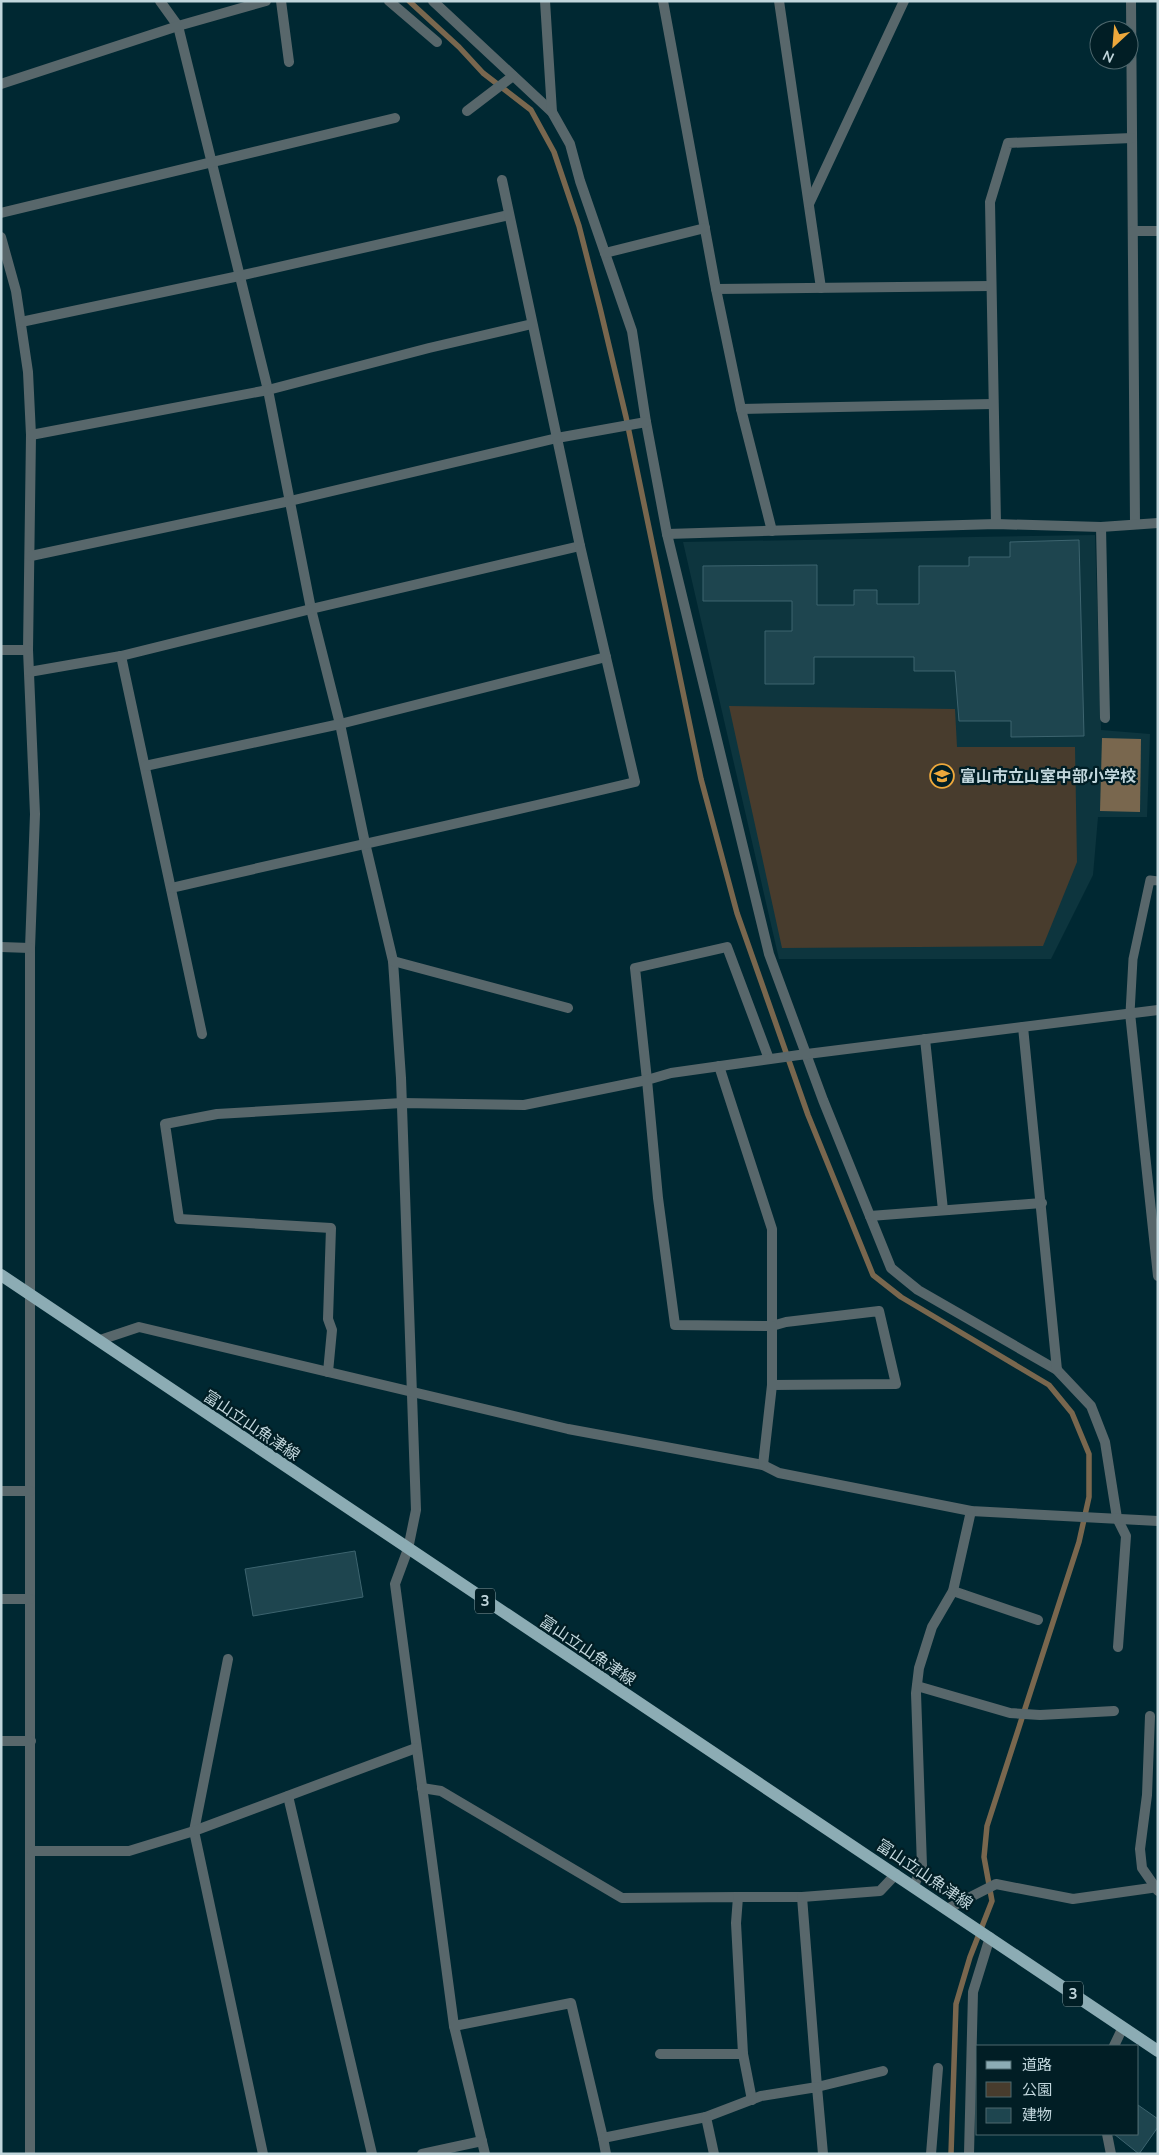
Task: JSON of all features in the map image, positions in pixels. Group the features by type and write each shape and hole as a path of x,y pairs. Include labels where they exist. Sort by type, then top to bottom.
{"main road":[{"name":"富山立山魚津線","path":"1,1275 1158,2051"}],"street":[{"path":"160,1 178,26 268,390 311,609 340,724 365,843 393,961 402,1103 416,1510 408,1549 395,1584 454,2026 485,2154"},
{"path":"1,84 178,26 266,1"},
{"path":"281,1 289,62"},
{"path":"389,1 437,42"},
{"path":"433,1 511,77 552,112 570,144 580,181 632,331 643,423 667,534 769,954 802,1055 891,1268 918,1290 1057,1370 1091,1406 1105,1442 1118,1518 1126,1536 1118,1647"},
{"path":"545,1 552,112"},
{"path":"780,1 821,288"},
{"path":"809,204 904,1"},
{"path":"1131,1 1135,524"},
{"path":"666,3 716,289 741,409 772,531"},
{"path":"467,111 511,77"},
{"path":"1,213 395,118"},
{"path":"996,524 990,202 1008,143 1132,138"},
{"path":"171,888 365,843 498,815 635,782 580,546 502,180"},
{"path":"21,322 239,276 510,215"},
{"path":"605,253 705,228"},
{"path":"1133,231 1158,231"},
{"path":"1,237 16,291 21,322 28,372 32,435 28,650 35,814 30,948 32,1851 30,2154"},
{"path":"716,289 991,286"},
{"path":"32,435 268,390 429,348 532,324"},
{"path":"741,409 993,404"},
{"path":"31,556 290,501 557,438 643,423"},
{"path":"667,534 996,524 1101,527 1158,523"},
{"path":"1101,527 1105,718"},
{"path":"29,672 121,656 580,546"},
{"path":"1,650 28,650"},
{"path":"121,656 202,1034"},
{"path":"145,766 340,724 606,657"},
{"path":"772,1059 727,946 635,968 658,1198 675,1325 772,1326 786,1322 879,1311 896,1384 772,1385"},
{"path":"1,947 30,948"},
{"path":"393,961 568,1008"},
{"path":"328,1372 332,1330 328,1319 330,1228 179,1219 165,1124 217,1114 402,1103 524,1104 647,1080 671,1073 1158,1010"},
{"path":"1130,1013 1158,1276"},
{"path":"1023,1027 1042,1203 1057,1370"},
{"path":"925,1039 943,1210"},
{"path":"719,1066 772,1229 772,1385 763,1465"},
{"path":"870,1216 1042,1203"},
{"path":"100,1340 139,1327 568,1429 763,1465 779,1473 971,1511 1158,1521"},
{"path":"1,1491 30,1491"},
{"path":"914,1886 922,1866 917,1686 919,1668 932,1627 953,1591 971,1511"},
{"path":"953,1591 1038,1620"},
{"path":"1,1599 30,1599"},
{"path":"228,1659 194,1831 264,2154"},
{"path":"917,1686 1010,1713 1035,1714 1114,1710"},
{"path":"947,1908 996,1884 1073,1899 1157,1888 1142,1868 1140,1849 1147,1795 1150,1716"},
{"path":"1,1741 31,1740"},
{"path":"32,1851 129,1851 194,1831 416,1748"},
{"path":"422,1788 441,1791 622,1898 802,1897 880,1891 896,1874"},
{"path":"288,1796 372,2154"},
{"path":"802,1897 823,2154"},
{"path":"738,1898 736,1940 743,2054 752,2100"},
{"path":"969,2154 973,1992 989,1937"},
{"path":"454,2026 571,2003 606,2154"},
{"path":"1114,2045 1123,2027"},
{"path":"660,2054 743,2054"},
{"path":"931,2154 938,2068"},
{"path":"603,2138 706,2117 752,2100 883,2071"},
{"path":"706,2117 714,2154"},
{"path":"1107,2135 1111,2154"},
{"path":"422,2154 482,2141"}],"lane":[{"path":"1130,1013 1133,959 1150,880 1158,881"}],"shaded area":[{"name":"富山市立山室中部小学校","path":"1095,535 1101,730 1150,734 1147,817 1098,817 1093,875 1051,959 779,959 683,542"},
{"path":"1102,738 1141,739 1140,812 1100,811"}],"green space":[{"path":"729,706 955,709 957,747 1075,747 1077,862 1043,946 782,948"}],"building":[{"path":"1079,540 1084,736 1011,737 1011,721 959,721 955,671 914,671 914,657 814,657 814,684 765,684 765,631 792,631 792,601 703,601 703,566 817,565 817,605 854,605 854,590 877,590 877,604 919,604 919,566 969,566 969,557 1010,557 1010,542"},
{"path":"355,1551 363,1597 253,1616 245,1569"},
{"path":"1139,2106 1158,2119 1158,2127 1139,2154 1115,2135 1139,2135"}],"waterway":[{"path":"409,1 459,47 483,73 531,110 554,152 579,226 600,308 626,417 701,779 737,913 808,1115 873,1275 901,1297 1049,1385 1072,1413 1089,1454 1089,1497 1079,1542 987,1826 984,1857 992,1901 970,1957 956,2004 951,2154"}],"place":[{"name":"富山市立山室中部小学校","path":"942,776"}]}
